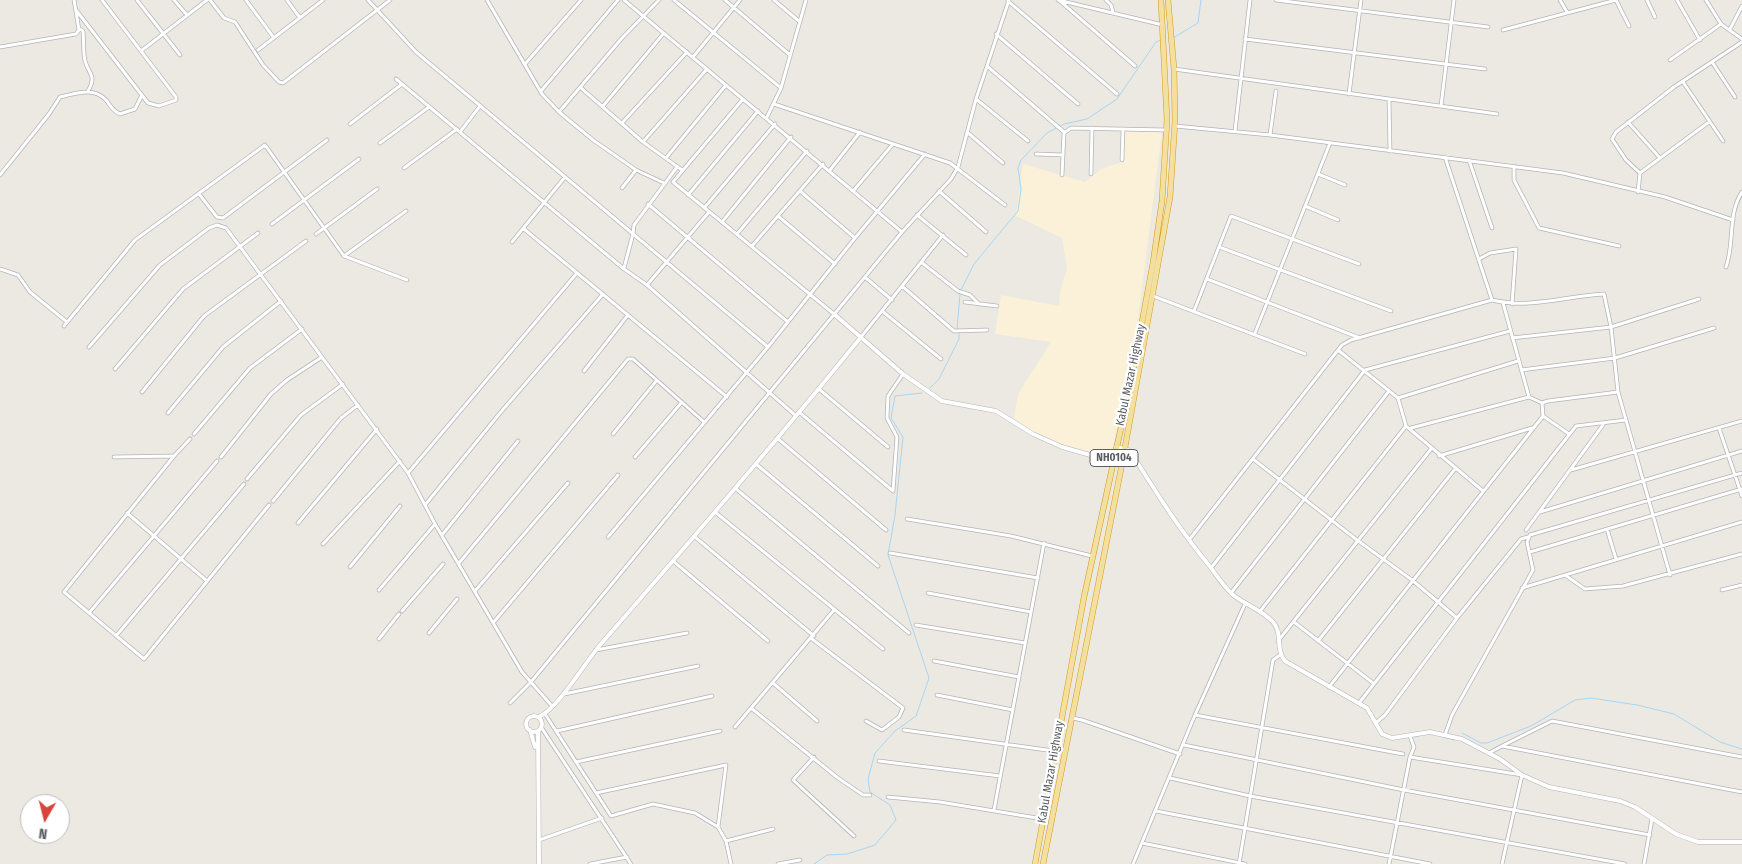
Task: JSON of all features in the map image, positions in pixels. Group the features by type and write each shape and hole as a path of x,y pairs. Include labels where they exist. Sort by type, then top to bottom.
{"highway":[{"name":"Kabul Mazar Highway","path":"1145,321 1153,296 1161,233 1168,120 1166,50 1161,0"},
{"name":"Kabul Mazar Highway","path":"1043,864 1122,464 1145,321 1161,233 1170,197 1175,124 1174,72 1168,0"},
{"path":"1167,74 1174,72"},
{"path":"1168,120 1175,124"},
{"name":"Kabul Mazar Highway","path":"1035,864 1054,752 1092,556 1116,447 1138,363"}],"street":[{"path":"74,0 79,29 83,31 86,62 92,72 92,84 88,92"},
{"path":"76,10 142,95 153,105 159,106 176,100 176,97 102,0"},
{"path":"137,0 180,55"},
{"path":"174,0 187,15"},
{"path":"141,51 206,0"},
{"path":"210,0 224,18 235,22 263,65 279,82 283,83 390,0"},
{"path":"246,0 274,38"},
{"path":"287,0 300,18"},
{"path":"258,50 323,0"},
{"path":"368,0 376,11 416,52 768,347"},
{"path":"487,0 541,91 559,112 593,140 636,170 664,183"},
{"path":"525,64 581,0"},
{"path":"541,91 618,0"},
{"path":"624,0 726,86 791,137 902,232"},
{"path":"559,112 622,38 659,0"},
{"path":"674,0 780,88"},
{"path":"725,0 790,56"},
{"path":"693,57 740,0"},
{"path":"774,0 800,22"},
{"path":"766,117 774,104 780,88 806,0"},
{"path":"1059,0 1164,25"},
{"path":"1059,0 1135,66"},
{"path":"1106,0 1111,4 1113,12"},
{"path":"1235,131 1250,0"},
{"path":"1276,0 1488,27"},
{"path":"1349,94 1360,0"},
{"path":"1441,106 1454,0"},
{"path":"1560,0 1567,12"},
{"path":"1599,0 1601,4"},
{"path":"1503,30 1616,0 1629,26"},
{"path":"1647,0 1655,17"},
{"path":"1677,0 1700,40"},
{"path":"1640,173 1626,160 1612,139 1616,132 1742,41 1730,29 1721,24 1706,0"},
{"path":"1709,5 1712,0"},
{"path":"510,704 531,682 666,521 769,392 866,278 916,215 958,168 976,99 1008,1 1117,94"},
{"path":"1730,29 1742,6"},
{"path":"1670,60 1721,24"},
{"path":"0,47 76,34 79,29"},
{"path":"603,106 664,33"},
{"path":"996,34 1078,104"},
{"path":"1246,39 1485,69"},
{"path":"622,123 687,52"},
{"path":"1712,62 1735,97"},
{"path":"987,66 1063,131 1062,175"},
{"path":"642,142 707,69"},
{"path":"1174,72 1240,79 1497,114"},
{"path":"396,79 624,269 647,285 769,392 893,491 897,437 887,418 888,396 903,374"},
{"path":"1683,82 1723,141"},
{"path":"350,124 402,84"},
{"path":"666,158 726,86"},
{"path":"581,88 642,142 682,170"},
{"path":"1270,135 1276,91"},
{"path":"0,176 60,98 88,92 104,98 114,111 120,114 135,109 142,95"},
{"path":"742,99 673,182 834,314 903,374 942,401 996,411 1033,434 1062,447 1122,464"},
{"path":"976,99 1028,141"},
{"path":"1389,99 1390,151"},
{"path":"774,104 925,154 958,168 1005,206"},
{"path":"404,168 458,131 480,106"},
{"path":"380,143 429,107"},
{"path":"688,195 758,111"},
{"path":"1628,122 1660,158"},
{"path":"1638,192 1640,173 1709,122"},
{"path":"705,207 775,124"},
{"path":"1175,124 1514,166 1610,183 1638,192 1665,197 1733,220"},
{"path":"1063,131 1073,128 1167,130"},
{"path":"1091,174 1092,128"},
{"path":"1122,160 1123,128"},
{"path":"830,170 860,132"},
{"path":"967,132 1004,163"},
{"path":"722,222 791,137"},
{"path":"199,194 217,217 223,218 327,140"},
{"path":"1254,334 1330,143"},
{"path":"854,190 893,144"},
{"path":"0,269 18,274 30,292 65,324 135,240 265,145 344,256 407,280"},
{"path":"736,234 807,151"},
{"path":"608,537 727,397 925,154"},
{"path":"1036,154 1063,154"},
{"path":"1445,157 1492,300"},
{"path":"272,224 359,159"},
{"path":"1469,160 1492,228"},
{"path":"752,246 823,164"},
{"path":"1514,166 1514,180 1539,228 1619,246"},
{"path":"624,269 634,225 677,167"},
{"path":"622,188 636,170"},
{"path":"1318,174 1345,185"},
{"path":"512,242 565,177"},
{"path":"316,234 377,188"},
{"path":"800,191 855,238"},
{"path":"939,191 986,232"},
{"path":"1726,267 1730,255 1729,240 1735,202 1742,192"},
{"path":"648,204 788,322"},
{"path":"1305,206 1338,220"},
{"path":"344,256 406,210"},
{"path":"647,285 710,212"},
{"path":"916,215 966,255"},
{"path":"778,216 835,264"},
{"path":"1194,311 1233,216 1359,264"},
{"path":"89,347 160,266 209,228 217,225 223,226 241,246 400,461 522,672 552,706"},
{"path":"524,229 727,397"},
{"path":"115,369 182,289 258,233"},
{"path":"536,750 530,730 526,726 527,719 531,716 539,717 545,714 552,706 596,650 695,537 819,389 943,236"},
{"path":"142,392 204,316 306,241"},
{"path":"1219,247 1391,311"},
{"path":"1479,259 1490,253 1516,248 1512,304"},
{"path":"922,262 979,304"},
{"path":"408,473 577,273"},
{"path":"866,278 892,300"},
{"path":"1207,279 1360,338"},
{"path":"902,286 955,331 987,330"},
{"path":"425,505 500,413 603,294"},
{"path":"1188,540 1342,345 1360,338 1492,300 1512,304 1549,303 1604,294 1611,327 1618,392 1670,575"},
{"path":"1153,296 1305,354"},
{"path":"1512,338 1611,327 1699,299"},
{"path":"168,413 227,342 281,301"},
{"path":"965,302 997,306"},
{"path":"1503,303 1529,397"},
{"path":"882,312 941,359"},
{"path":"584,371 628,315"},
{"path":"1521,370 1615,358 1714,328"},
{"path":"194,434 250,368 302,329"},
{"path":"1211,568 1365,370 1510,332"},
{"path":"1338,350 1398,398 1408,427 1439,456 1483,491"},
{"path":"221,457 271,394 287,380 322,356"},
{"path":"459,564 628,359 634,359 704,422"},
{"path":"1398,398 1518,361"},
{"path":"613,434 657,380"},
{"path":"247,479 301,415 342,384"},
{"path":"819,389 888,447"},
{"path":"1231,593 1389,391"},
{"path":"1260,610 1331,519 1408,427 1529,397 1542,403 1618,392"},
{"path":"634,457 682,402"},
{"path":"1328,687 1543,416 1542,403"},
{"path":"273,501 341,418 358,405"},
{"path":"1543,416 1570,434"},
{"path":"1359,703 1576,426 1603,425 1626,420"},
{"path":"1571,470 1742,421"},
{"path":"1526,530 1603,425"},
{"path":"1439,456 1533,428"},
{"path":"1719,428 1742,496"},
{"path":"298,523 377,429"},
{"path":"776,438 886,530"},
{"path":"190,439 127,513 64,592 116,636 144,659 269,505"},
{"path":"442,535 518,441"},
{"path":"1116,447 1124,448 1132,454 1171,517 1231,593 1245,604 1260,610 1277,628 1280,655 1285,661 1367,708 1377,722 1382,734 1392,738 1430,732 1462,738 1522,775 1549,787 1620,802 1634,807 1676,834 1698,842 1742,842"},
{"path":"1278,642 1431,449"},
{"path":"1540,512 1742,451"},
{"path":"114,458 174,456"},
{"path":"1253,458 1357,540 1412,580 1457,618"},
{"path":"89,613 217,461"},
{"path":"323,544 400,461"},
{"path":"756,464 878,566"},
{"path":"1318,641 1456,469"},
{"path":"1377,722 1385,715 1457,618 1521,539 1742,472"},
{"path":"493,623 618,475"},
{"path":"475,591 568,483"},
{"path":"116,636 244,484"},
{"path":"735,488 909,633"},
{"path":"1530,552 1741,489"},
{"path":"350,567 400,506"},
{"path":"715,512 883,649"},
{"path":"127,513 207,581"},
{"path":"907,519 1044,544 1092,556"},
{"path":"1521,588 1616,560 1662,544 1742,522"},
{"path":"379,590 435,524"},
{"path":"1607,529 1616,560"},
{"path":"695,537 813,638 903,708 899,717 882,730 866,721"},
{"path":"1445,735 1452,715 1521,588 1533,570 1528,537"},
{"path":"994,810 1044,544"},
{"path":"890,553 1038,578"},
{"path":"1564,575 1585,589 1624,586 1742,554"},
{"path":"673,561 768,641"},
{"path":"378,639 443,564"},
{"path":"1722,590 1742,585"},
{"path":"928,593 1031,612"},
{"path":"429,633 457,599"},
{"path":"1133,864 1195,715 1245,604"},
{"path":"735,727 813,638 834,610"},
{"path":"1294,622 1373,683"},
{"path":"916,625 1025,643"},
{"path":"596,650 687,632"},
{"path":"1239,864 1273,660 1280,655"},
{"path":"934,661 1019,677"},
{"path":"562,694 698,666"},
{"path":"773,683 817,721"},
{"path":"937,695 1013,710"},
{"path":"556,731 712,696"},
{"path":"751,708 863,795 870,795"},
{"path":"545,714 611,816 653,804 695,813 718,827 726,842 730,864"},
{"path":"1195,715 1403,754"},
{"path":"539,717 542,721 541,727 538,730 536,750 539,864"},
{"path":"1071,718 1082,720 1180,754"},
{"path":"1488,753 1552,721 1742,757"},
{"path":"541,727 631,864"},
{"path":"530,730 538,730"},
{"path":"904,730 1054,752"},
{"path":"576,762 720,731"},
{"path":"1389,864 1413,743 1410,736"},
{"path":"1184,745 1404,790 1650,835"},
{"path":"1502,746 1742,792"},
{"path":"814,757 793,780 854,836"},
{"path":"1410,757 1522,775"},
{"path":"879,761 1000,776"},
{"path":"596,793 726,765 718,827"},
{"path":"1502,864 1522,775"},
{"path":"1170,778 1250,796 1625,864"},
{"path":"888,797 994,810 1043,819"},
{"path":"1156,811 1430,864"},
{"path":"539,840 602,818"},
{"path":"1644,864 1652,819"},
{"path":"726,842 773,829"},
{"path":"1142,843 1245,864"},
{"path":"590,864 627,857"},
{"path":"778,864 800,860"}],"shaded area":[{"path":"1123,131 1162,132 1138,319 1111,457 1065,446 1030,430 1014,418 1018,394 1051,342 995,334 1001,295 1059,306 1060,292 1067,268 1062,238 1016,216 1023,164 1085,182 1101,169 1124,161"}],"waterway":[{"path":"1173,38 1198,23 1201,0"},
{"path":"961,290 974,264 1018,211 1021,189 1018,168 1021,160 1047,133 1064,124 1087,119 1117,99 1156,42 1161,40"},
{"path":"957,329 960,294"},
{"path":"930,388 939,379 959,339 959,332"},
{"path":"814,864 827,855 847,854 875,845 896,820 890,805 870,792 868,779 875,753 895,731 916,716 929,678 888,555 895,515 903,437 891,418 895,396 922,393"},
{"path":"1462,733 1481,743 1487,743 1531,726 1575,700 1591,698 1637,705 1674,714 1720,742 1742,749"},
{"path":"1415,737 1422,735"},
{"path":"1443,737 1454,740"}]}
